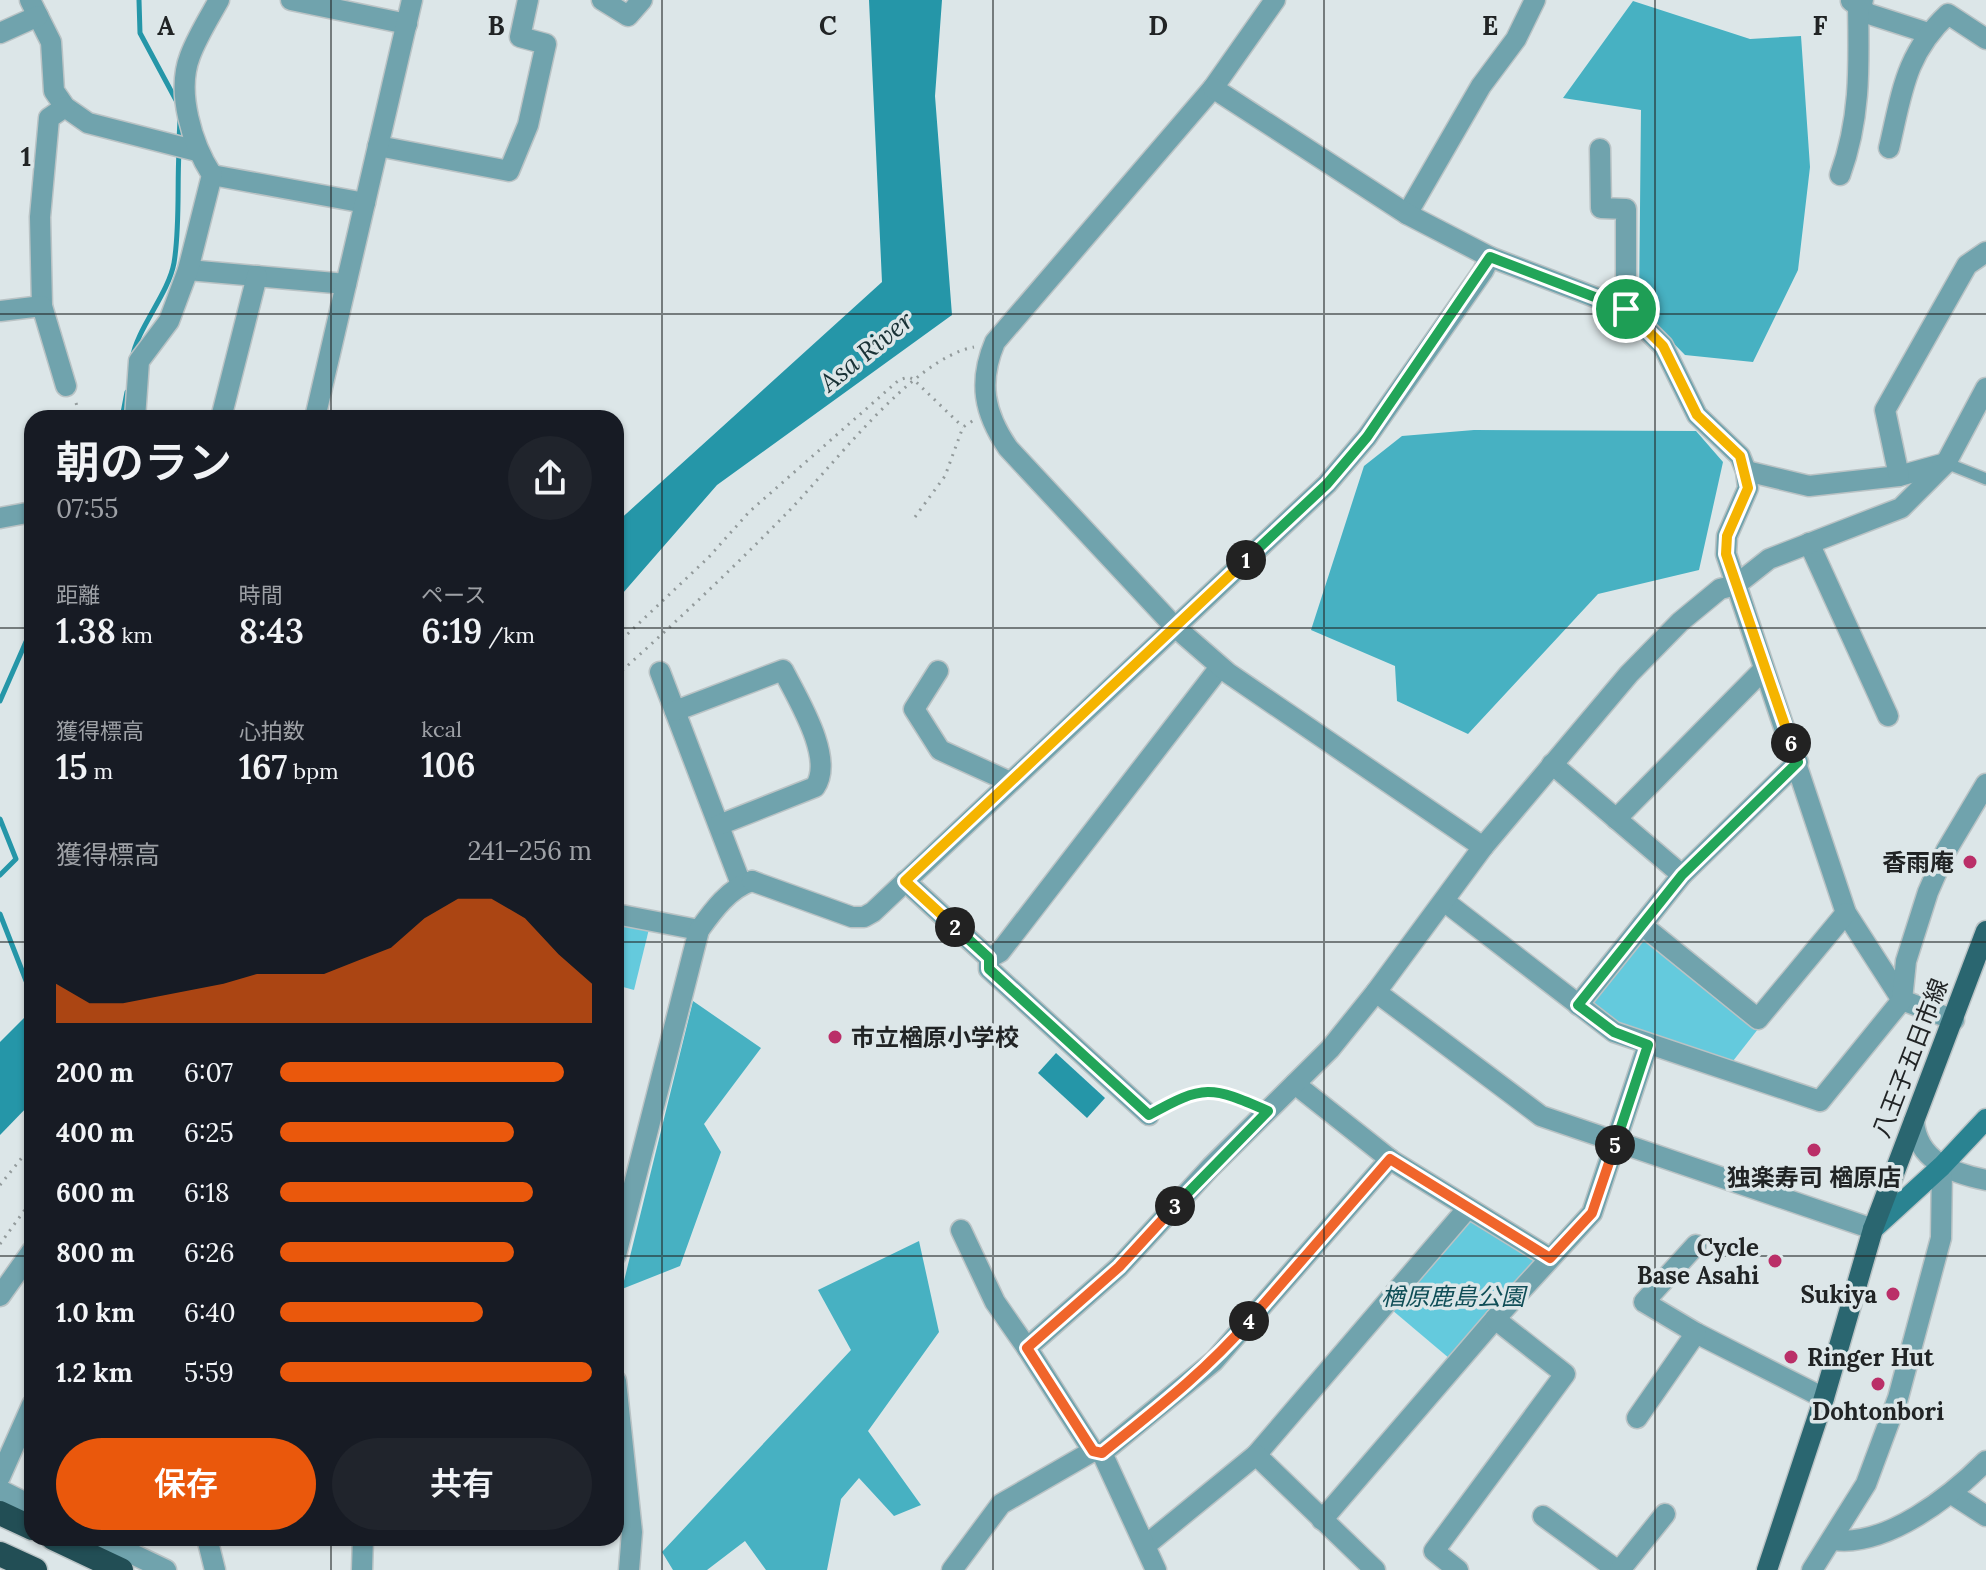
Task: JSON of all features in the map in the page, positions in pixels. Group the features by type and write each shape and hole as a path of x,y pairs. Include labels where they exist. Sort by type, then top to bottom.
{"highway":[{"path":"0,1513 24,1524"},
{"path":"70,1546 121,1570"},
{"path":"0,1554 35,1570"}],"main road":[{"name":"八王子五日市線","path":"1767,1570 1824,1398 1873,1229 1986,931"},
{"path":"1873,1229 1942,1166 1986,1119"}],"street":[{"path":"136,410 139,361 169,321 188,270 212,175 197,151 184,84 189,56 219,0"},
{"path":"291,0 407,24"},
{"path":"317,410 412,0"},
{"path":"378,146 509,171 528,125 546,44 520,37 528,0"},
{"path":"602,0 628,16 642,0"},
{"path":"1275,0 1213,88 995,342 987,361 984,385 989,414 1008,448 1174,626 1220,667 1483,847"},
{"path":"1407,214 1481,86 1516,39 1535,0"},
{"path":"1857,2 1869,14 1928,33"},
{"path":"1840,175 1853,139 1859,87 1857,2"},
{"path":"0,33 34,8 51,42 54,91 65,107 88,123 197,151"},
{"path":"1889,148 1909,64 1928,33 1948,14 1986,39"},
{"path":"1213,88 1407,214 1490,257 1626,309 1663,346 1697,415 1740,456 1746,471 1748,488 1726,545 1736,585 1798,762 1846,913 1902,1000 1954,1020"},
{"path":"65,107 49,118 40,217 42,306 66,386"},
{"path":"1600,149 1601,208 1626,209 1626,309"},
{"path":"212,175 365,203"},
{"path":"1899,476 1885,410 1967,265 1986,252"},
{"path":"660,672 719,825 746,883 852,917 864,917 1327,484 1367,437 1490,257"},
{"path":"188,270 346,284"},
{"path":"223,410 257,276"},
{"path":"0,311 42,306"},
{"path":"1027,1348 1119,1267 1211,1167 1295,1084 1376,992 1483,847 1552,764 1629,674 1680,622 1720,589 1736,585 1769,559 1901,508 1946,463 1986,388"},
{"path":"1746,471 1809,486 1899,476 1946,463"},
{"path":"0,518 24,514"},
{"path":"1809,543 1888,716"},
{"path":"989,958 1000,952 1220,667"},
{"path":"1616,819 1764,669"},
{"path":"675,711 783,670 818,741 821,779 815,787 719,825"},
{"path":"938,671 914,709 940,750 1008,781"},
{"path":"1578,1005 1682,875 1798,762"},
{"path":"1552,764 1682,875"},
{"path":"1444,901 1614,1032 1820,1101 1902,1000 1906,961 1928,892 1946,851 1986,784"},
{"path":"905,881 989,958 989,969 1149,1115"},
{"path":"624,1189 699,930 715,909 746,883"},
{"path":"1642,925 1758,1019 1846,913"},
{"path":"624,916 699,930"},
{"path":"1376,992 1541,1116 1873,1229"},
{"path":"1322,1520 1495,1319 1592,1213 1648,1045"},
{"path":"1295,1084 1390,1159 1550,1258"},
{"path":"1914,1121 1919,1145 1942,1166 1986,1180"},
{"path":"952,1570 1001,1504 1098,1452 1214,1361 1390,1159"},
{"path":"1812,1570 1834,1540 1866,1484 1910,1358 1941,1238 1942,1166"},
{"path":"1146,1545 1256,1455 1467,1209"},
{"path":"961,1230 995,1302 1098,1452 1156,1570"},
{"path":"1696,1245 1644,1302 1696,1333 1824,1398"},
{"path":"0,1296 24,1262"},
{"path":"1458,1570 1434,1551 1565,1374 1495,1319"},
{"path":"1637,1418 1696,1333"},
{"path":"0,1477 24,1423"},
{"path":"624,1450 630,1502 629,1570"},
{"path":"1256,1455 1364,1567"},
{"path":"1834,1540 1849,1542 1874,1535 1952,1494 1986,1461"},
{"path":"0,1490 24,1502"},
{"path":"1952,1494 1986,1516"},
{"path":"1543,1516 1619,1570 1665,1514"},
{"path":"119,1546 166,1570"},
{"path":"209,1546 215,1570"},
{"path":"362,1570 363,1546"}],"lane":[{"path":"1946,463 1986,479"}],"path":[{"path":"624,668 786,514 913,379 943,359 974,347"},
{"path":"624,637 709,557 749,512 899,380 913,379 963,427"},
{"path":"915,517 945,476 963,427 989,414"},
{"path":"1149,1115 1188,1093 1201,1092 1225,1092 1268,1111"},
{"path":"0,1185 24,1155"},
{"path":"0,1244 24,1211"}],"green space":[{"path":"624,924 649,929 634,990 624,987"},
{"path":"1642,925 1758,1029 1726,1070 1648,1045 1578,1005"},
{"name":"楢原鹿島公園","path":"1467,1209 1550,1258 1456,1364 1385,1304"}],"shaded area":[{"path":"1633,1 1750,39 1801,36 1810,167 1798,270 1753,362 1685,355 1639,308 1641,110 1563,98"},
{"path":"1474,430 1696,431 1723,462 1699,570 1598,594 1468,734 1397,701 1395,666 1311,630 1364,466 1402,436"},
{"path":"693,1001 761,1048 704,1124 721,1152 680,1266 624,1288"},
{"path":"919,1241 939,1332 868,1431 921,1505 894,1516 859,1478 841,1499 827,1570 766,1570 745,1541 707,1570 673,1570 662,1552 851,1350 818,1290"}],"water":[{"name":"Asa River","path":"869,0 942,0 935,96 952,315 717,485 624,592 624,516 882,282"},
{"path":"24,1018 24,1110 0,1135 0,1042"},
{"path":"1056,1053 1105,1098 1087,1118 1038,1073"}],"waterway":[{"path":"139,0 140,33 177,102"},
{"path":"179,141 180,119"},
{"path":"132,359 174,263 179,151"},
{"path":"124,410 127,392"},
{"path":"0,701 24,646"},
{"path":"0,819 16,859 0,875"},
{"path":"0,914 24,976"}],"place":[{"name":"香雨庵","path":"1970,862"},
{"name":"市立楢原小学校","path":"835,1037"},
{"name":"独楽寿司 楢原店","path":"1814,1150"},
{"name":"Cycle Base Asahi","path":"1775,1261"},
{"name":"Sukiya","path":"1893,1294"},
{"name":"Ringer Hut","path":"1791,1357"},
{"name":"Dohtonbori","path":"1878,1384"}],"route":[{"path":"1490,257 1626,309 1663,346 1697,415 1740,456 1746,471 1748,488 1727,536 1726,554 1798,762 1682,875 1578,1005 1614,1032 1648,1045 1592,1213 1550,1258 1390,1159 1214,1361 1102,1453 1093,1451 1027,1348 1119,1267 1211,1167 1268,1111 1225,1092 1188,1093 1149,1115 989,969 989,958 905,881 1327,484 1367,437 1490,257"}]}
